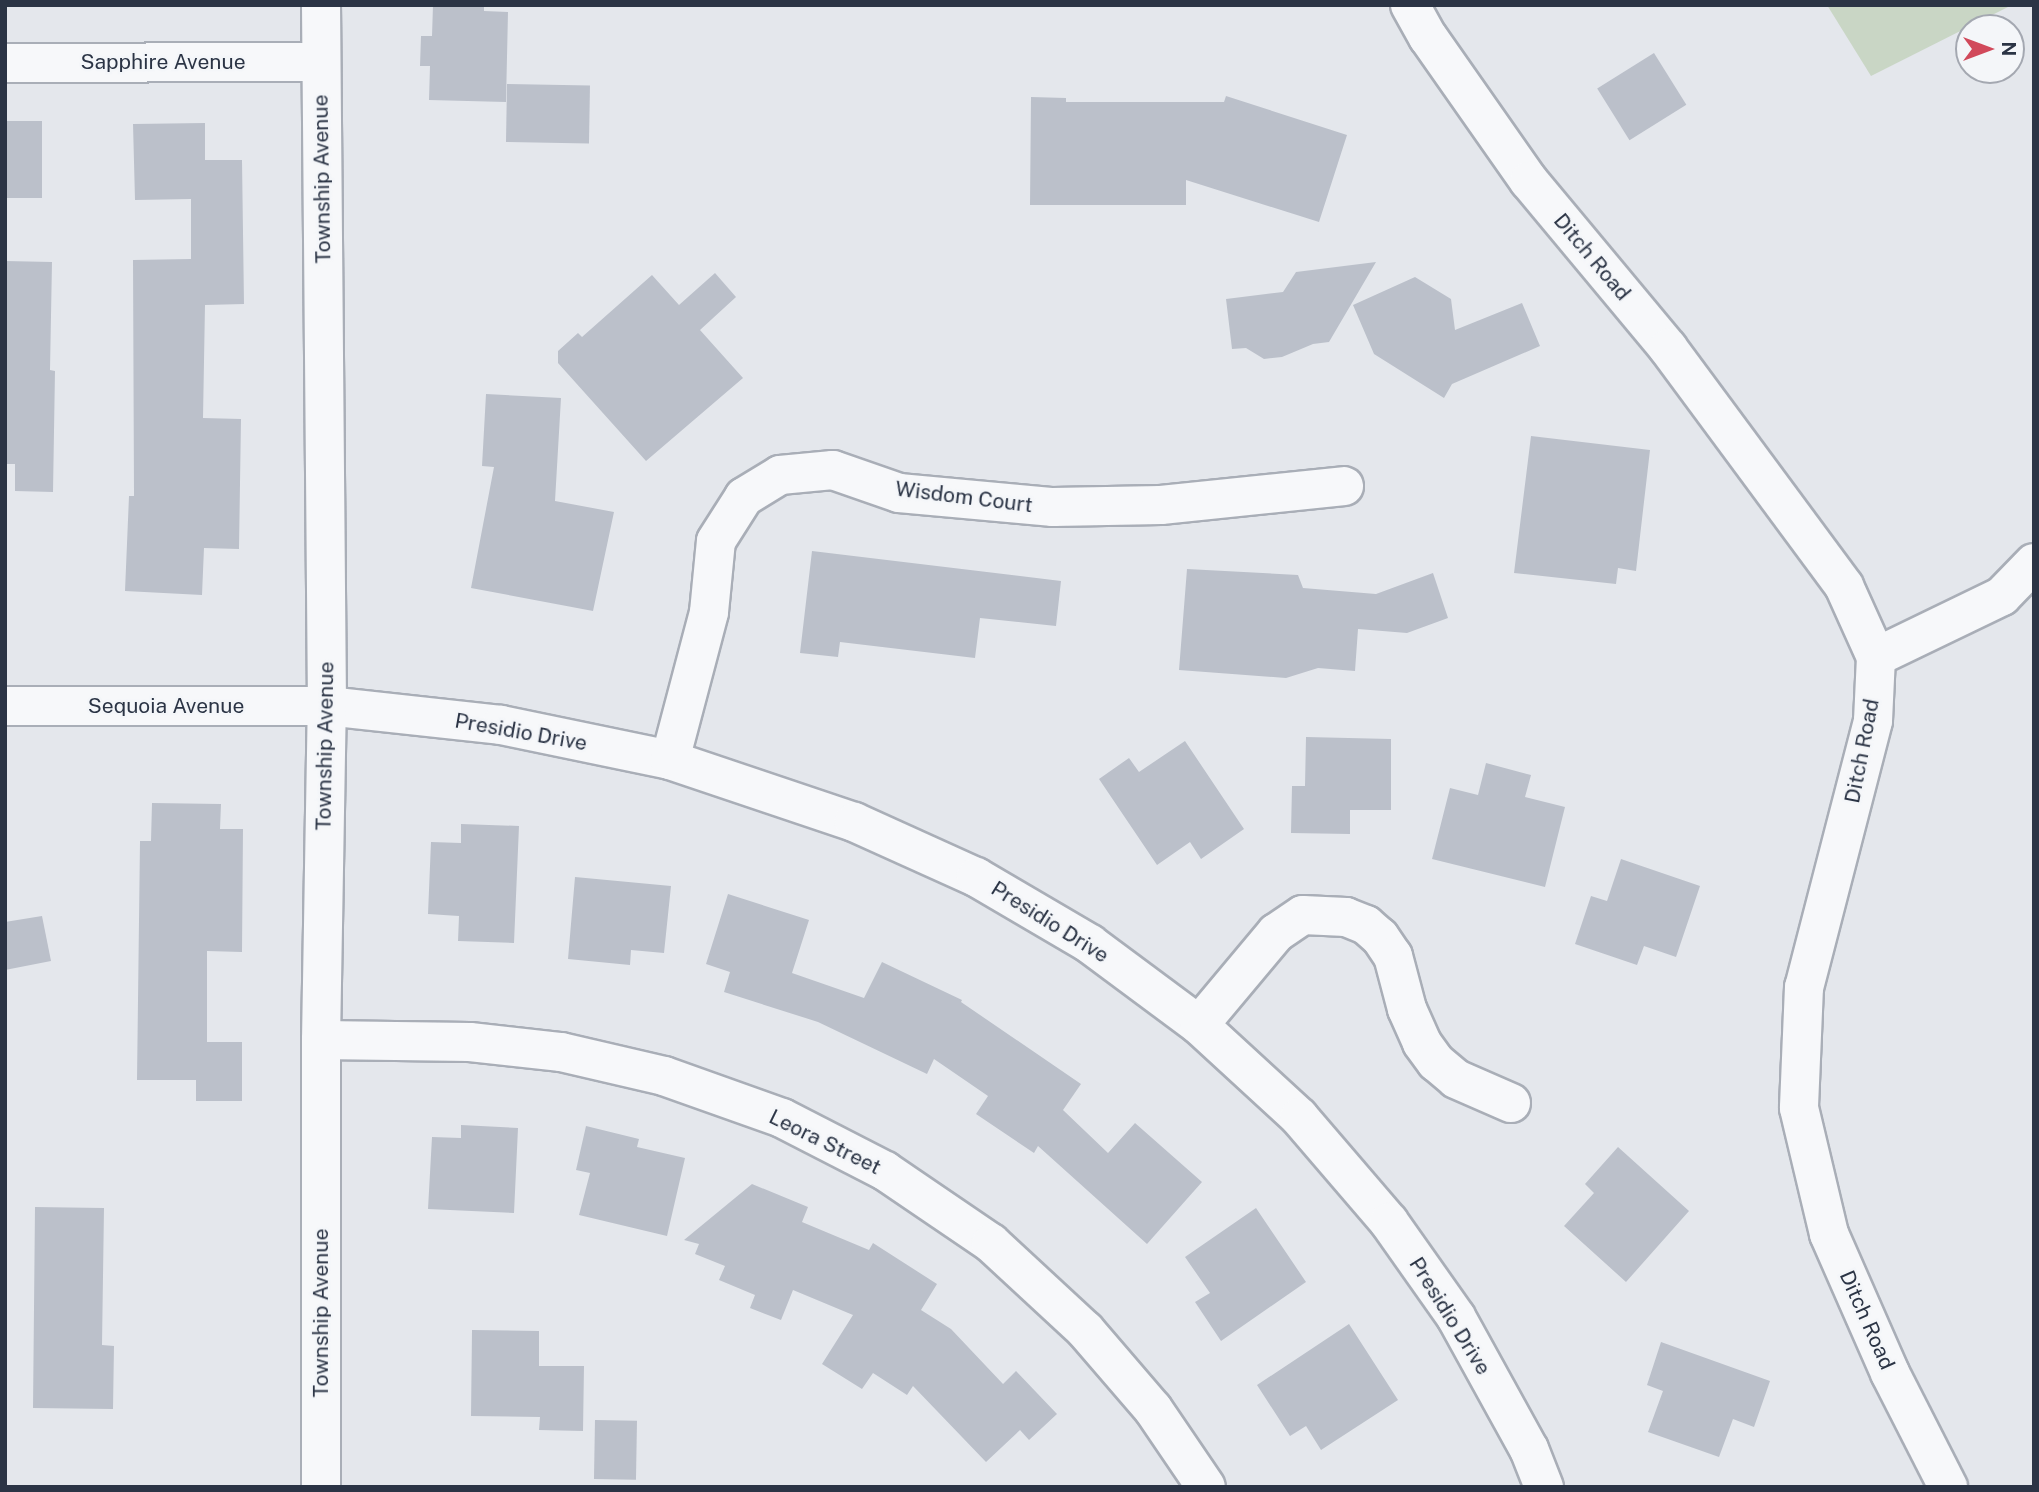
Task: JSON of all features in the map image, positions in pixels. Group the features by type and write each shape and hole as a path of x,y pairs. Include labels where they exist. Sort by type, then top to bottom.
{"street":[{"name":"Township Avenue","path":"321,5 327,706 321,1040 321,1487"},
{"name":"Ditch Road","path":"1410,5 1428,37 1529,181 1668,348 1844,586 1876,657 1873,721 1804,987 1799,1108 1829,1234 1890,1373 1948,1487"},
{"name":"Sapphire Avenue","path":"5,63 321,62"},
{"name":"Wisdom Court","path":"670,760 709,612 716,541 744,497 780,475 832,470 899,493 1053,508 1161,505 1344,485"},
{"path":"1876,657 2002,596 2034,563"},
{"name":"Sequoia Avenue","path":"5,706 327,706"},
{"name":"Presidio Drive","path":"327,706 501,725 670,760 855,822 976,877 1090,944 1199,1025 1298,1117 1389,1222 1456,1317 1529,1449 1544,1487"},
{"path":"1199,1025 1276,933 1303,915 1346,917 1366,925 1380,937 1393,956 1407,1009 1422,1043 1436,1062 1456,1079 1511,1103"},
{"name":"Leora Street","path":"321,1040 470,1042 561,1052 664,1076 782,1118 885,1171 991,1243 1085,1329 1153,1409 1206,1487"}],"green space":[{"path":"1827,5 2012,5 1994,14 1955,14 1955,34 1871,76"}],"building":[{"path":"433,5 484,5 484,11 508,12 506,102 429,100 430,66 420,66 421,36 432,36"},
{"path":"1654,53 1686,105 1630,140 1597,89"},
{"path":"507,84 590,85 589,143 506,142"},
{"path":"1226,96 1347,135 1319,222 1186,180 1186,205 1030,205 1031,97 1066,98 1066,102 1224,102"},
{"path":"5,121 42,121 42,198 5,198"},
{"path":"205,123 205,160 242,160 244,304 205,305 203,418 241,419 239,549 204,548 202,595 125,591 129,496 134,496 133,260 191,259 191,199 135,200 133,124"},
{"path":"5,261 52,262 50,370 55,371 53,492 15,491 15,464 5,464"},
{"path":"1376,262 1329,342 1313,344 1282,357 1264,359 1246,348 1232,349 1226,299 1283,292 1296,272"},
{"path":"715,273 736,297 700,330 743,378 646,461 558,363 558,351 578,333 582,337 652,275 679,305"},
{"path":"1415,277 1451,299 1455,330 1522,303 1540,346 1452,384 1444,398 1374,354 1353,305"},
{"path":"486,394 561,398 555,501 614,512 593,611 471,588 494,467 482,466"},
{"path":"1531,436 1650,450 1636,571 1618,568 1616,584 1514,573"},
{"path":"812,551 1061,581 1056,626 980,618 975,658 840,642 838,657 800,653"},
{"path":"1187,569 1298,575 1303,588 1376,594 1433,573 1448,618 1407,633 1358,629 1355,671 1318,668 1286,678 1179,670"},
{"path":"1306,737 1391,739 1391,810 1350,810 1350,834 1291,833 1292,786 1305,786"},
{"path":"1185,741 1244,829 1201,859 1190,842 1157,865 1099,779 1129,758 1139,772"},
{"path":"1486,763 1531,775 1525,797 1565,807 1545,887 1432,859 1450,788 1478,795"},
{"path":"152,803 221,804 220,829 243,829 242,952 207,951 207,1042 242,1042 242,1101 196,1101 196,1080 137,1080 140,841 151,841"},
{"path":"461,824 519,826 514,943 458,941 459,916 428,914 431,842 461,843"},
{"path":"1621,859 1700,886 1676,957 1644,946 1637,965 1575,944 1591,896 1607,901"},
{"path":"575,877 671,886 664,953 631,950 630,965 568,959"},
{"path":"728,894 809,920 792,973 864,998 882,962 962,1000 961,1002 1081,1084 1063,1110 1108,1153 1135,1123 1202,1182 1147,1244 1038,1146 1034,1153 976,1114 988,1096 934,1059 927,1074 818,1022 724,992 730,972 706,964"},
{"path":"42,916 51,961 5,970 5,922"},
{"path":"461,1125 518,1128 514,1213 428,1209 432,1137 461,1138"},
{"path":"586,1126 639,1139 637,1147 685,1158 667,1236 579,1215 590,1173 576,1170"},
{"path":"1618,1147 1689,1211 1626,1282 1564,1226 1594,1193 1585,1184"},
{"path":"752,1184 808,1207 802,1222 869,1250 873,1243 937,1284 921,1310 951,1329 1003,1384 1016,1371 1057,1414 1029,1440 1020,1430 986,1462 913,1386 907,1395 873,1373 862,1389 822,1364 853,1315 793,1290 781,1320 750,1308 755,1295 719,1280 725,1266 695,1254 699,1244 684,1240"},
{"path":"35,1207 104,1208 102,1345 114,1346 113,1409 33,1408"},
{"path":"1256,1208 1306,1282 1221,1341 1195,1302 1210,1293 1185,1257"},
{"path":"1349,1324 1398,1400 1321,1450 1306,1426 1290,1436 1257,1385"},
{"path":"472,1330 539,1331 539,1366 584,1366 583,1431 539,1430 540,1417 471,1416"},
{"path":"1661,1342 1770,1381 1754,1427 1733,1419 1719,1457 1648,1432 1663,1391 1647,1385"},
{"path":"595,1420 637,1421 636,1480 594,1479"}]}
